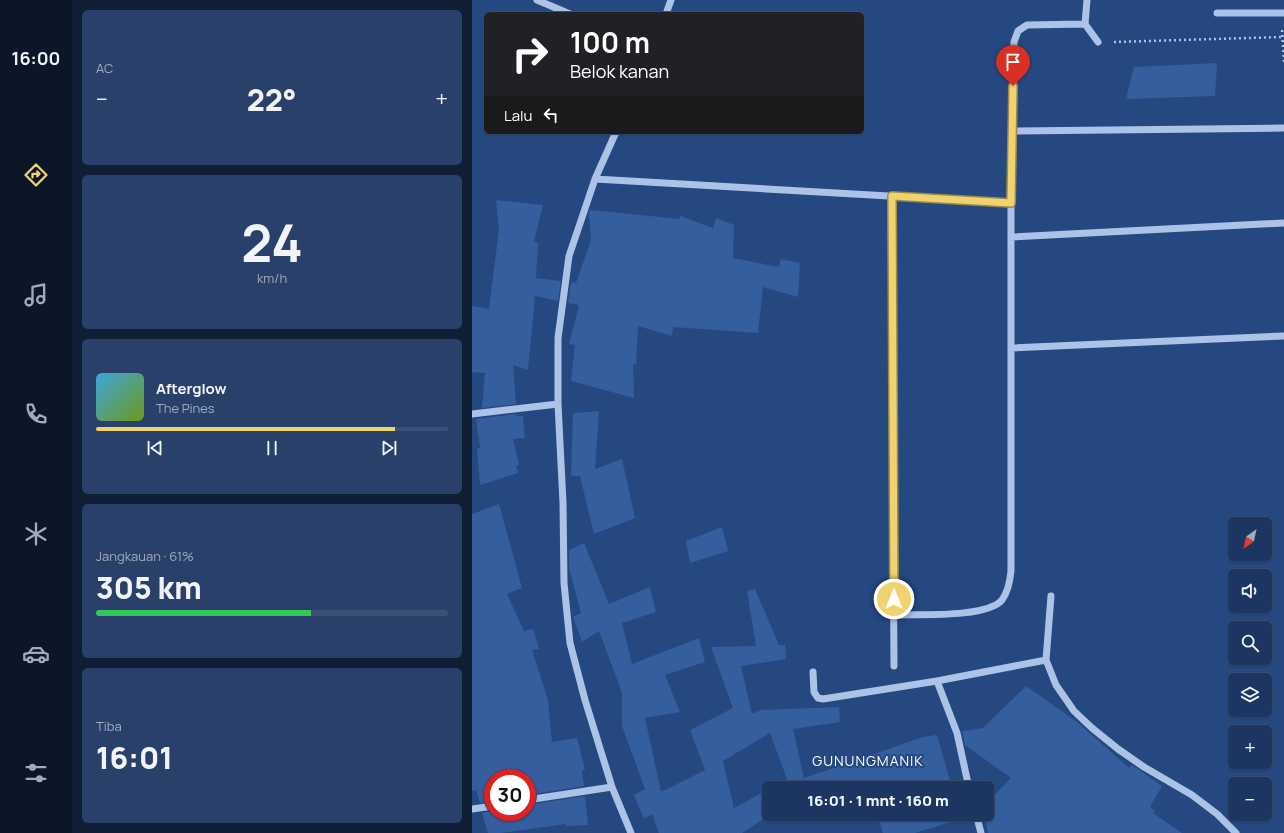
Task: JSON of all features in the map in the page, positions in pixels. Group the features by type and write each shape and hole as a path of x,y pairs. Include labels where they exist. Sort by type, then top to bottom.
{"street":[{"path":"537,0 565,12"},
{"path":"667,12 671,0"},
{"path":"1087,0 1085,24 1098,42"},
{"path":"1217,14 1283,13"},
{"path":"894,615 973,613 991,608 1002,600 1009,585 1012,571 1011,203 1014,42 1018,31 1027,25 1085,24"},
{"path":"1012,131 1284,128"},
{"path":"615,134 595,179 569,256 558,338 558,404 563,503 564,583 570,643 584,700 612,787 631,833"},
{"path":"595,179 1011,203"},
{"path":"892,196 894,666"},
{"path":"1011,237 1284,223"},
{"path":"1011,348 1284,336"},
{"path":"472,414 558,404"},
{"path":"1051,596 1046,660 1056,685 1074,711 1092,728 1144,767 1192,795 1217,814 1236,833"},
{"path":"813,672 814,692 818,698 823,699 937,681 1046,660"},
{"path":"937,681 957,733 967,781"},
{"path":"536,799 612,787"},
{"path":"472,809 484,807"},
{"path":"978,821 981,833"}],"path":[{"path":"1283,13 1282,37 1284,63"},
{"path":"1098,42 1282,37"}],"building":[{"path":"1217,63 1215,96 1126,99 1134,67"},
{"path":"496,200 543,205 534,242 538,243 536,278 561,281 558,301 535,296 528,370 513,365 516,404 482,408 485,373 472,372 472,306 489,309 499,229"},
{"path":"590,210 680,219 680,216 713,228 716,218 734,225 733,258 779,267 781,259 800,263 798,297 763,287 758,333 673,327 672,336 638,326 636,365 633,364 634,398 571,381 575,345 569,344 579,305 568,303 571,282 576,283 591,240"},
{"path":"599,411 595,469 622,459 635,518 594,534 580,476 571,476 573,413"},
{"path":"516,414 516,416 523,416 525,438 513,439 519,465 516,466 518,473 480,485 477,449 480,448 476,419"},
{"path":"499,504 522,588 507,594 524,631 533,629 539,649 532,650 548,700 552,742 577,738 585,770 582,770 584,786 536,794 536,769 484,769 484,802 480,803 476,790 472,791 472,514"},
{"path":"722,527 728,551 690,563 686,541"},
{"path":"584,543 609,604 650,587 656,612 622,623 632,664 699,638 705,662 665,675 680,712 645,718 661,792 705,770 690,730 733,708 711,647 756,646 747,591 755,589 779,645 785,645 786,659 741,666 752,714 761,710 839,707 840,722 793,729 804,778 923,737 937,735 950,781 783,781 787,779 770,733 723,761 734,808 762,793 762,820 742,833 659,833 652,814 644,819 634,795 645,789 622,726 622,693 599,631 582,642 573,617 581,613 569,568 569,550"},
{"path":"1026,686 1077,722 1129,768 1132,765 1162,786 1150,807 1155,811 1153,813 1182,833 988,833 985,821 994,821 994,796 1011,778 965,745 962,731 983,728"},
{"path":"585,796 588,825 566,826 566,824 500,833 488,833 484,821 536,821 536,804"},
{"path":"879,821 954,821 915,833 883,833"}],"district":[{"name":"GUNUNGMANIK","path":"868,761"}],"route":[{"path":"894,599 892,196 1011,203 1013,86"}]}
